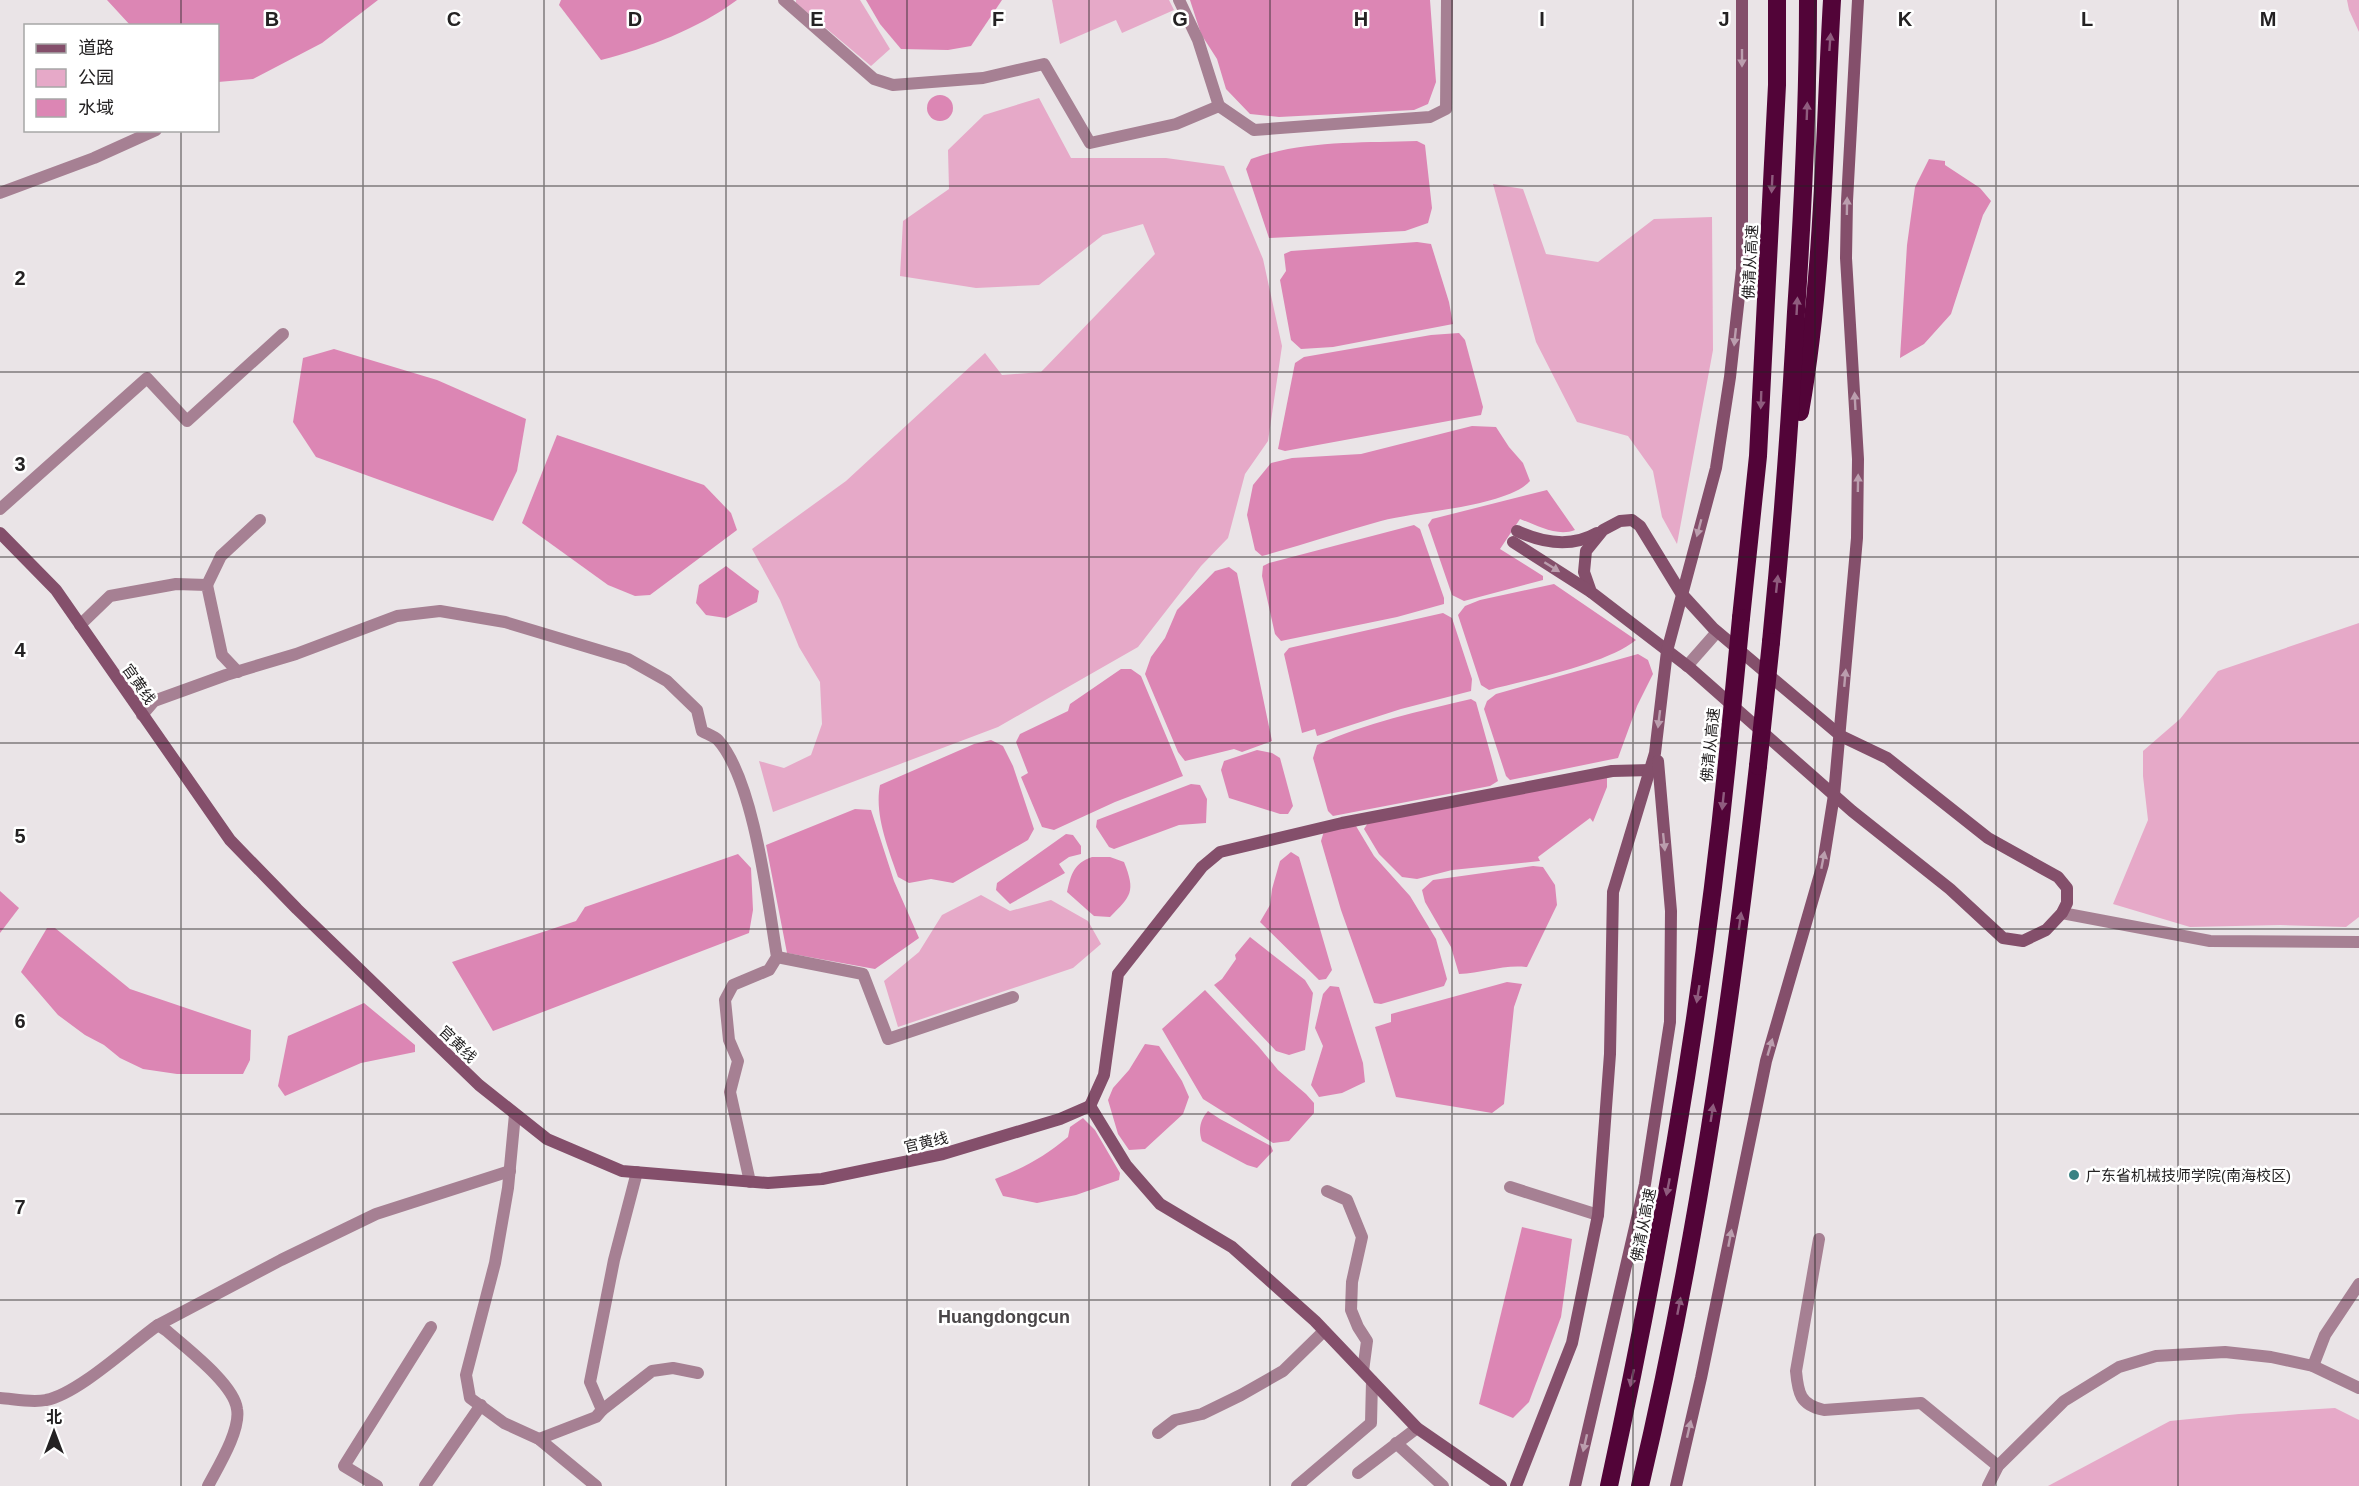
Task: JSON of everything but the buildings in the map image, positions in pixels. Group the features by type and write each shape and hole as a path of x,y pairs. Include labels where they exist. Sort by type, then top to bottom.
{"highway":[{"path":"1769,0 1778,57"},
{"name":"佛清从高速","path":"1609,1481 1638,1351 1672,1169 1707,936 1758,456 1778,57 1777,0"},
{"path":"1640,1486 1676,1323 1699,1195 1735,958 1758,766 1785,497 1805,160 1808,0"},
{"path":"1785,497 1809,358 1818,259 1832,0"}],"street":[{"path":"784,0 874,79 893,85 983,78 1044,64 1090,143 1176,124 1219,105"},
{"path":"1179,0 1198,40 1219,105 1254,130 1430,117 1446,108 1447,0"},
{"path":"1516,1486 1572,1343 1598,1215 1610,1054 1613,892 1651,770 1657,742 1667,651 1716,468 1730,377 1742,269 1742,0"},
{"path":"1676,1486 1701,1378 1766,1061 1823,864 1834,795 1857,538 1858,459 1846,258 1858,0"},
{"path":"0,193 94,158 152,132"},
{"path":"0,509 147,378 187,422 283,334"},
{"path":"238,672 222,655 207,585 221,556 260,520"},
{"path":"1632,520 1640,526 1681,593 1718,632 1840,736 1887,758 1988,838 2058,878 2067,888 2067,903 2062,913 2046,930 2023,941 2003,938 1950,889 1834,795 1687,666 1515,537 1556,543 1578,541 1620,521 1632,520"},
{"path":"1591,592 1584,572 1584,561 1591,543 1603,530"},
{"name":"官黄线","path":"0,533 56,590 230,840 297,909 479,1085 547,1139 622,1171 768,1183 822,1179 943,1154 1060,1119 1090,1106"},
{"path":"80,625 110,596 176,584 207,585"},
{"path":"142,715 153,701 296,654 398,616 440,611 505,622 628,659 667,681 697,710 702,731 717,739 731,760 752,819 777,957 769,970 733,985 725,1000 729,1040 738,1061 730,1092 750,1182"},
{"path":"1687,666 1718,632"},
{"path":"1575,1486 1645,1184 1670,1022 1671,911 1659,793 1657,742"},
{"path":"1501,1486 1417,1428 1324,1331 1232,1246 1160,1204 1126,1165 1090,1106 1104,1076 1118,974 1202,867 1220,852 1342,823 1612,771 1651,770"},
{"path":"2062,913 2210,941 2359,942"},
{"path":"777,957 863,974 888,1039 1013,997"},
{"path":"515,1114 510,1171 495,1263 466,1375 470,1398 504,1423 539,1439 596,1486"},
{"path":"0,1398 44,1401 59,1396 93,1375 158,1325 281,1260 376,1214 510,1171"},
{"path":"602,1410 590,1382 614,1260 637,1172"},
{"path":"1509,1187 1598,1215"},
{"path":"1327,1191 1347,1200 1362,1237 1353,1282 1351,1310 1367,1341 1363,1371"},
{"path":"1819,1239 1796,1371 1798,1387 1803,1400 1811,1407 1824,1410 1921,1403 1998,1466"},
{"path":"2313,1366 2325,1335 2359,1284"},
{"path":"158,1325 228,1387 238,1409 233,1433 208,1486"},
{"path":"377,1486 344,1466 431,1327"},
{"path":"1158,1433 1175,1420 1202,1414 1283,1371 1324,1331"},
{"path":"1988,1486 1998,1466 2064,1401 2119,1367 2156,1356 2225,1352 2271,1357 2313,1366 2359,1388"},
{"path":"539,1439 596,1417 652,1371 673,1368 699,1373"},
{"path":"1297,1486 1371,1423 1372,1381"},
{"path":"425,1486 481,1406"},
{"path":"1358,1473 1417,1428"},
{"path":"1396,1443 1443,1486"}],"green space":[{"path":"796,0 860,0 890,49 871,66 796,3"},
{"path":"1052,0 1169,0 1174,10 1122,33 1116,20 1060,44"},
{"path":"2347,0 2359,0 2359,32 2349,10"},
{"path":"1039,98 1071,158 1166,158 1224,166 1263,259 1282,346 1268,441 1245,474 1228,538 1201,566 1138,647 998,727 773,812 759,761 784,768 811,755 822,724 820,682 799,647 780,600 752,549 846,481 985,353 1002,375 1041,372 1155,254 1143,224 1103,235 1039,285 976,288 900,276 903,221 949,189 948,150 984,115"},
{"path":"1493,184 1523,189 1546,254 1598,262 1654,219 1712,217 1713,350 1677,544 1662,517 1653,471 1628,436 1577,422 1536,342"},
{"path":"2359,623 2359,917 2346,927 2280,925 2190,927 2113,904 2148,820 2143,776 2143,751 2180,719 2218,671"},
{"path":"981,895 1010,911 1051,900 1088,921 1101,944 1073,968 898,1027 884,981 919,952 942,915"},
{"path":"2335,1408 2359,1420 2359,1486 2048,1486 2170,1421"}],"water":[{"path":"107,0 378,0 322,43 253,79 219,82 219,24 129,24"},
{"path":"561,0 737,0 689,29 636,50 601,60 559,5"},
{"path":"866,0 1002,0 971,46 948,50 901,49 880,24"},
{"path":"1190,0 1430,0 1436,82 1428,104 1414,110 1279,117 1250,114 1226,89 1217,59 1201,34"},
{"path":"940,95 949,99 953,108 949,117 940,121 931,117 927,108 931,99"},
{"path":"1417,141 1425,145 1432,208 1428,223 1405,231 1269,238 1246,169 1251,159 1312,145"},
{"path":"1929,159 1945,161 1945,165 1980,188 1991,201 1983,215 1951,314 1924,344 1900,358 1907,245 1915,187"},
{"path":"1417,242 1431,244 1449,302 1453,324 1333,347 1301,349 1291,340 1280,280 1286,271 1284,254 1291,251"},
{"path":"1459,333 1465,340 1483,407 1481,415 1285,451 1278,449 1295,363 1304,357 1431,335"},
{"path":"334,349 437,380 526,419 517,471 493,521 316,457 293,422 303,358"},
{"path":"1472,426 1496,427 1523,463 1530,481 1518,490 1502,497 1460,507 1397,517 1262,556 1255,550 1247,515 1253,485 1271,463 1292,458 1361,454"},
{"path":"557,435 704,485 731,513 737,530 650,595 635,596 608,585 522,523"},
{"path":"1547,490 1575,530 1554,531 1520,519 1500,549 1543,576 1543,580 1464,601 1452,595 1428,525 1432,519"},
{"path":"1414,525 1420,529 1444,598 1444,604 1397,617 1281,641 1275,634 1262,576 1263,566"},
{"path":"726,566 759,591 757,602 726,618 706,615 696,603 699,585"},
{"path":"1229,567 1237,573 1272,741 1242,752 1234,749 1185,761 1178,752 1145,674 1151,657 1165,638 1177,610 1215,571"},
{"path":"1554,584 1636,640 1623,649 1587,664 1489,690 1481,685 1458,615 1465,606 1480,600"},
{"path":"1443,613 1452,618 1472,679 1471,691 1401,709 1317,736 1315,729 1302,733 1284,654 1289,648"},
{"path":"1638,654 1648,660 1653,674 1637,706 1618,758 1510,780 1506,776 1484,709 1487,701 1496,694"},
{"path":"1121,669 1131,669 1141,676 1183,776 1115,802 1054,830 1042,827 1021,777 1028,773 1016,742 1020,734 1068,711 1070,704"},
{"path":"1471,699 1476,702 1498,781 1490,786 1333,816 1328,811 1313,758 1317,745 1373,724"},
{"path":"991,740 1003,746 1013,766 1034,829 1028,840 953,883 931,879 909,883 898,877 881,820 880,785 974,744"},
{"path":"1257,750 1272,753 1280,758 1293,806 1288,814 1280,814 1229,798 1221,770 1224,761"},
{"path":"1607,777 1607,787 1593,822 1590,818 1538,857 1540,861 1452,870 1417,879 1402,877 1379,854 1364,829 1369,821"},
{"path":"1191,784 1200,785 1207,799 1206,823 1179,825 1114,849 1109,847 1096,827 1097,820"},
{"path":"855,809 871,810 894,881 919,938 875,969 787,953 766,845"},
{"path":"1356,826 1374,856 1410,896 1436,939 1447,979 1444,986 1381,1004 1374,1003 1341,910 1321,841 1324,831"},
{"path":"1066,834 1073,835 1081,846 1081,854 1069,857 1059,864 1065,873 1010,904 996,890 997,883"},
{"path":"1291,852 1299,857 1332,970 1326,979 1319,980 1260,922 1270,905 1280,861"},
{"path":"738,854 751,868 753,910 749,933 493,1031 452,962 576,921 585,907"},
{"path":"1092,857 1110,857 1124,862 1128,872 1130,887 1127,898 1110,917 1094,916 1067,892 1074,870 1081,862"},
{"path":"1533,866 1543,867 1555,885 1557,905 1527,967 1459,974 1451,947 1425,902 1422,890 1433,880"},
{"path":"0,891 19,908 0,933"},
{"path":"47,928 55,928 130,989 251,1030 250,1060 243,1074 177,1074 143,1069 120,1058 58,1015 21,972"},
{"path":"1250,937 1305,980 1313,993 1305,1050 1289,1055 1276,1051 1214,985 1222,979 1236,959 1235,955"},
{"path":"1507,982 1522,984 1514,1007 1504,1104 1492,1113 1396,1097 1375,1027 1391,1022 1391,1014"},
{"path":"1330,986 1339,987 1363,1063 1365,1082 1342,1093 1319,1097 1311,1085 1323,1046 1315,1028 1323,994"},
{"path":"1205,990 1278,1070 1314,1103 1314,1113 1289,1141 1273,1143 1203,1099 1162,1029"},
{"path":"364,1003 415,1045 415,1052 361,1063 285,1096 278,1086 288,1036"},
{"path":"1145,1044 1159,1046 1182,1081 1189,1097 1183,1114 1145,1149 1129,1150 1118,1134 1108,1100 1113,1088 1129,1070"},
{"path":"1208,1111 1271,1146 1273,1151 1257,1168 1202,1141 1200,1125"},
{"path":"1083,1118 1095,1130 1120,1173 1119,1180 1076,1195 1037,1203 1003,1196 995,1179 1025,1166 1051,1150 1068,1137 1070,1127"},
{"path":"1522,1227 1572,1239 1561,1317 1529,1402 1513,1418 1479,1404"}],"place":[{"name":"广东省机械技师学院(南海校区)","path":"2074,1175"}],"district":[{"name":"Huangdongcun","path":"1004,1317"}]}
